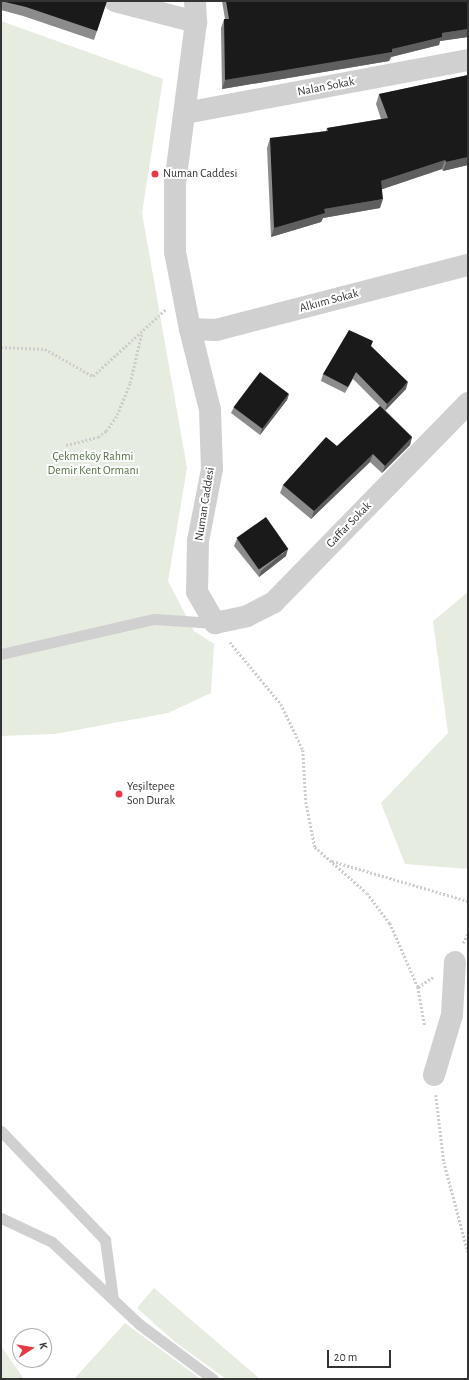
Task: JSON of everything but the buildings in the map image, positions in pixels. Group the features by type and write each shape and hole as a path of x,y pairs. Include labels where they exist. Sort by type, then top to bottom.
{"street":[{"path":"115,1 196,11"},
{"name":"Numan Caddesi","path":"196,11 176,183 175,252 190,329 210,410 212,469 198,541 197,592 214,623"},
{"name":"Nalan Sokak","path":"184,113 468,60"},
{"name":"Alkıım Sokak","path":"190,329 216,330 468,265"},
{"name":"Gaffar Sokak","path":"214,623 247,616 274,602 468,403"},
{"path":"434,1075 452,1015 455,962"}],"lane":[{"path":"1,654 154,619 214,623"},
{"path":"1,1131 105,1240 113,1298"},
{"path":"1,1218 52,1242 139,1324 213,1379"}],"path":[{"path":"1,347 46,349 93,376 183,294"},
{"path":"66,445 98,437 106,431 117,415 130,382 142,331"},
{"path":"214,623 281,704 303,750 306,802 315,847 366,893 390,923 418,987 426,1031"},
{"path":"331,861 468,901"},
{"path":"434,1075 444,1162 468,1252"}],"green space":[{"name":"Çekmeköy Rahmi Demir Kent Ormanı","path":"1,21 163,79 142,213 187,468 168,581 194,631 214,644 211,693 168,713 55,734 1,736"},
{"path":"468,592 468,869 405,864 381,803 448,733 433,621"},
{"path":"154,1288 260,1379 226,1379 175,1342 137,1308"},
{"path":"125,1323 201,1379 74,1379"},
{"path":"1,1346 12,1362 12,1368 16,1368 24,1379 1,1379"}],"place":[{"name":"Numan Caddesi","path":"155,174"},
{"name":"Yeşiltepee Son Durak","path":"119,794"}]}
